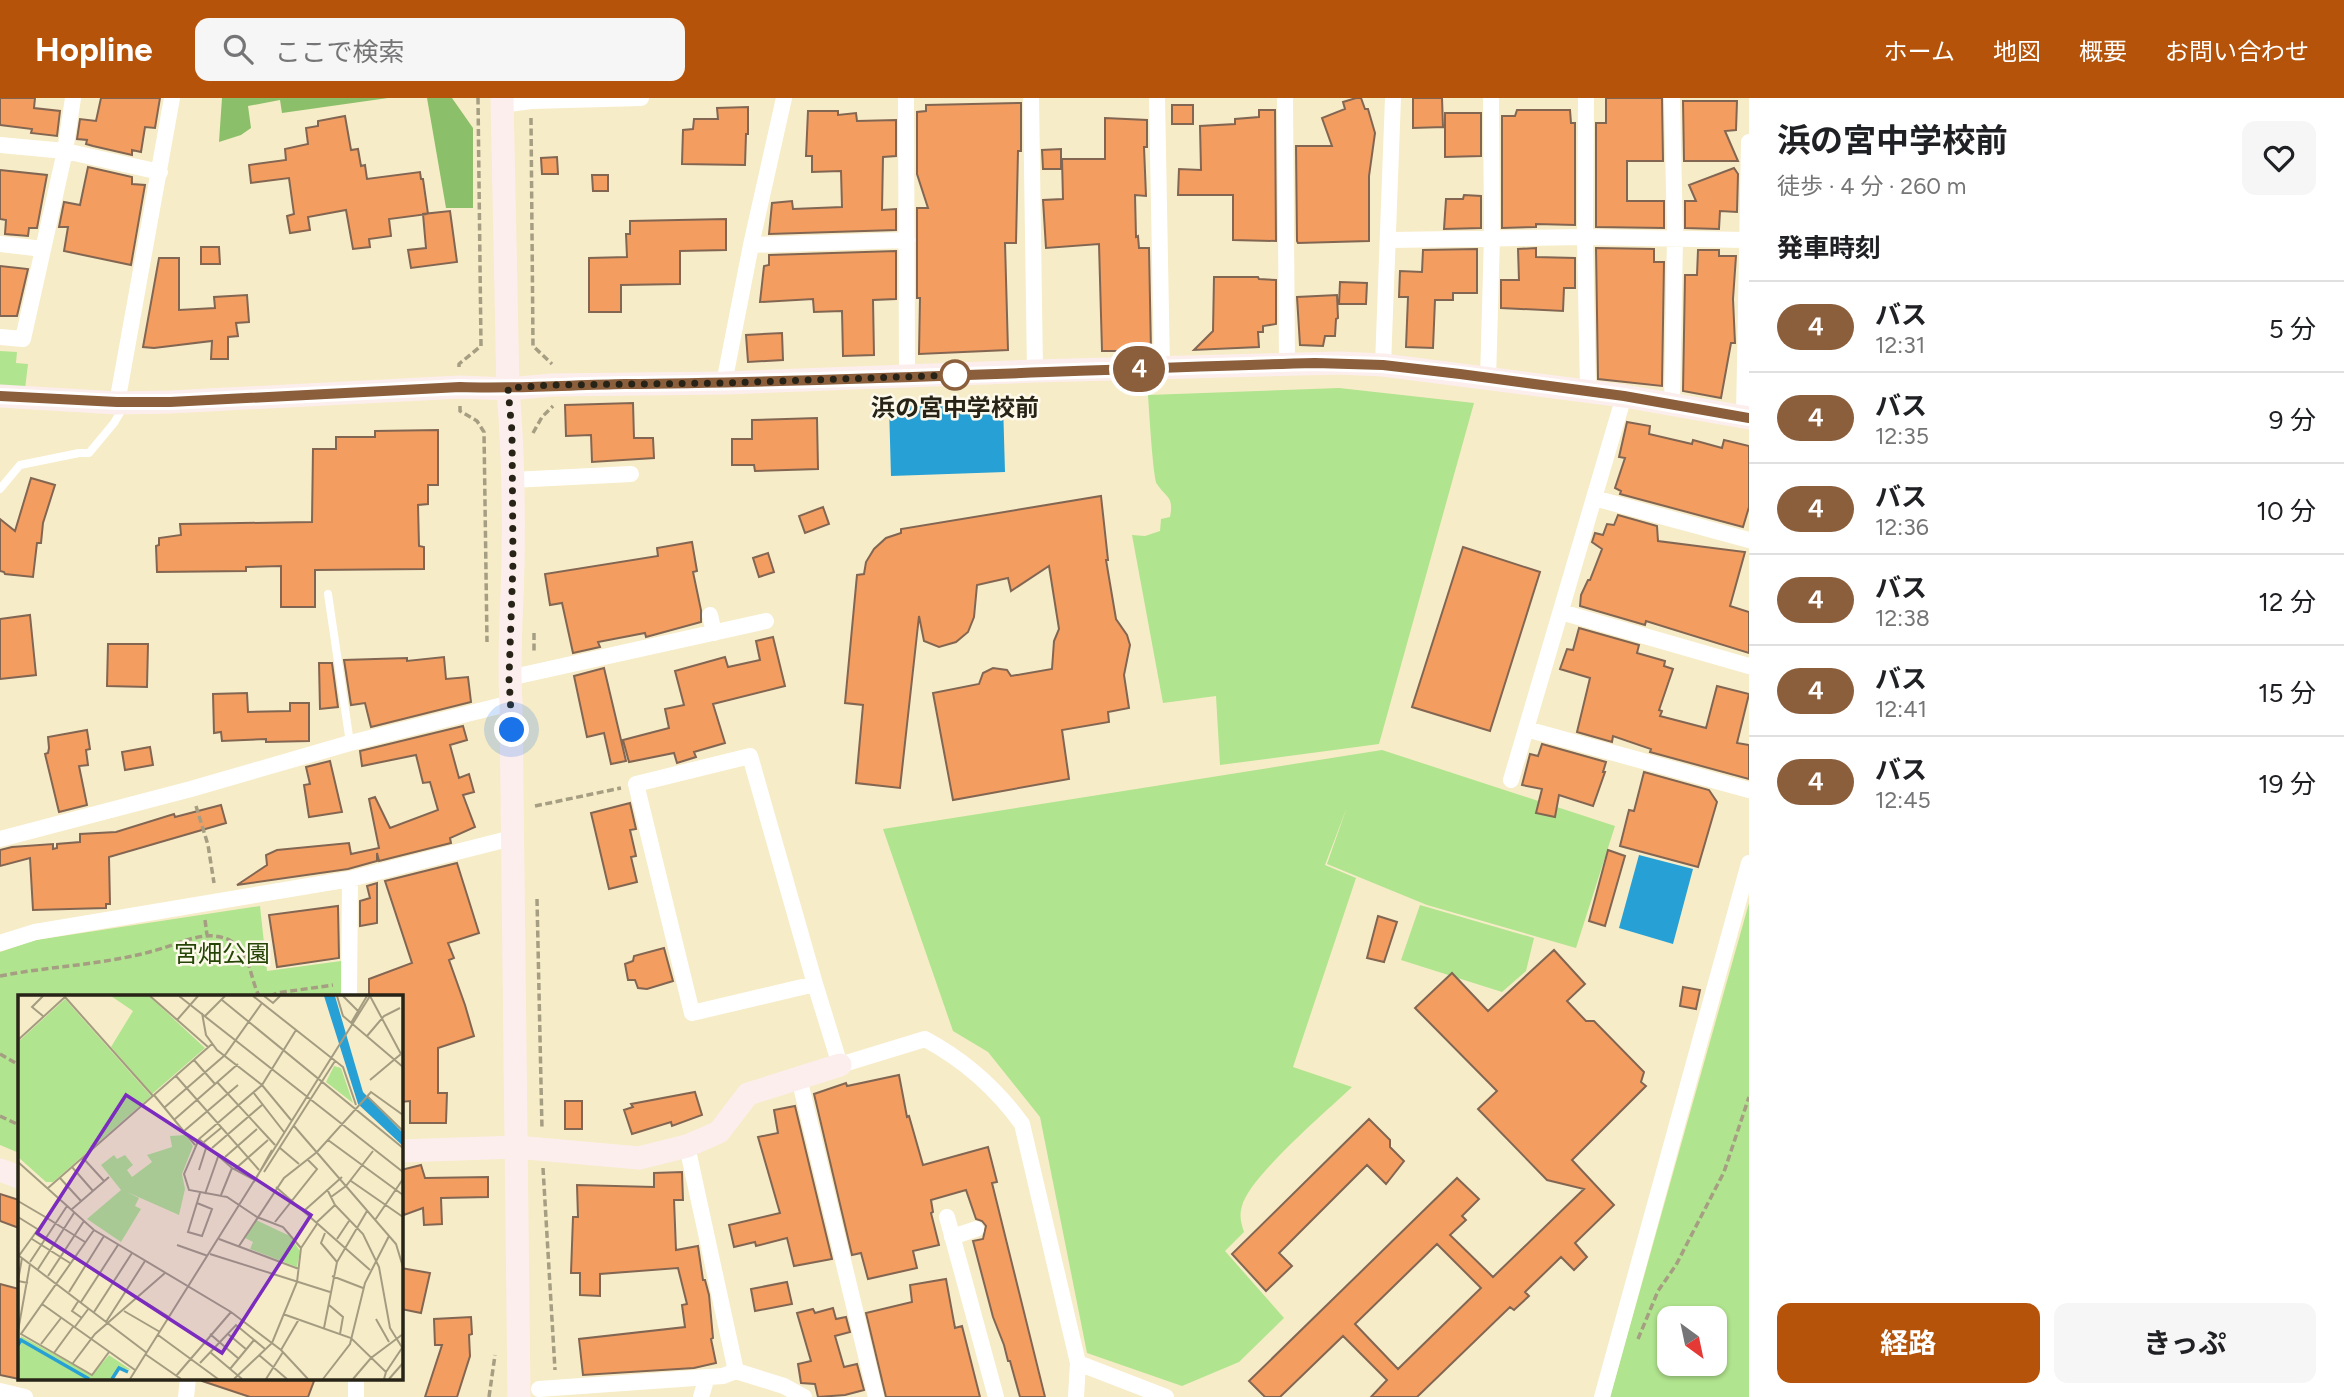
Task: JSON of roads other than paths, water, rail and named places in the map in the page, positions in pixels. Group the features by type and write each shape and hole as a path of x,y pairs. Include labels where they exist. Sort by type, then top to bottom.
{"street":[{"path":"0,337 23,339 65,151 73,98"},
{"path":"122,402 172,98"},
{"path":"509,1397 519,1357 509,678 512,432 508,388 502,101 641,98"},
{"path":"724,383 784,98"},
{"path":"906,98 907,377"},
{"path":"1031,98 1035,371"},
{"path":"1157,98 1162,368"},
{"path":"1285,98 1287,364"},
{"path":"1383,365 1390,240 1393,98"},
{"path":"1488,379 1492,237 1491,98"},
{"path":"1586,98 1588,391"},
{"path":"1672,98 1675,237 1672,405"},
{"path":"0,396 122,402 460,387 508,388 552,396 724,383 1035,371 1287,364 1383,365 1624,396 1746,417 1749,142"},
{"path":"0,145 65,151 160,172"},
{"path":"1390,240 1747,236"},
{"path":"751,245 907,240"},
{"path":"0,244 43,249"},
{"path":"1511,780 1624,396"},
{"path":"512,480 631,474"},
{"path":"1594,498 1749,540"},
{"path":"1560,612 1749,666"},
{"path":"710,615 714,633"},
{"path":"509,678 766,621"},
{"path":"0,839 191,789 350,743 511,704"},
{"path":"1526,729 1749,790"},
{"path":"815,984 692,1013 636,785 750,756 840,1065"},
{"path":"0,943 35,932 350,878 512,838"},
{"path":"1602,1397 1749,863"},
{"path":"349,989 350,878"},
{"path":"402,1151 516,1147 639,1158 687,1146 719,1132 748,1094 925,1038 957,1056 1003,1097 1023,1124 1078,1363 1076,1397"},
{"path":"799,1078 876,1397"},
{"path":"687,1146 736,1371"},
{"path":"0,1170 18,1177"},
{"path":"947,1217 996,1397"},
{"path":"952,1237 976,1229"},
{"path":"519,1357 538,1393 723,1376 736,1371 784,1387 804,1397"},
{"path":"1078,1363 1166,1397"},
{"path":"701,1397 707,1377"},
{"path":"0,1391 25,1397"}],"lane":[{"path":"0,489 20,465 89,453 114,423 122,402"},
{"path":"328,594 350,743"}],"water":[{"path":"1003,403 1005,472 891,476 889,406"},
{"path":"1639,855 1693,869 1673,944 1619,928"}],"place":[{"name":"浜の宮中学校前","path":"955,375"}],"park label":[{"name":"宮畑公園","path":"222,954"}]}
